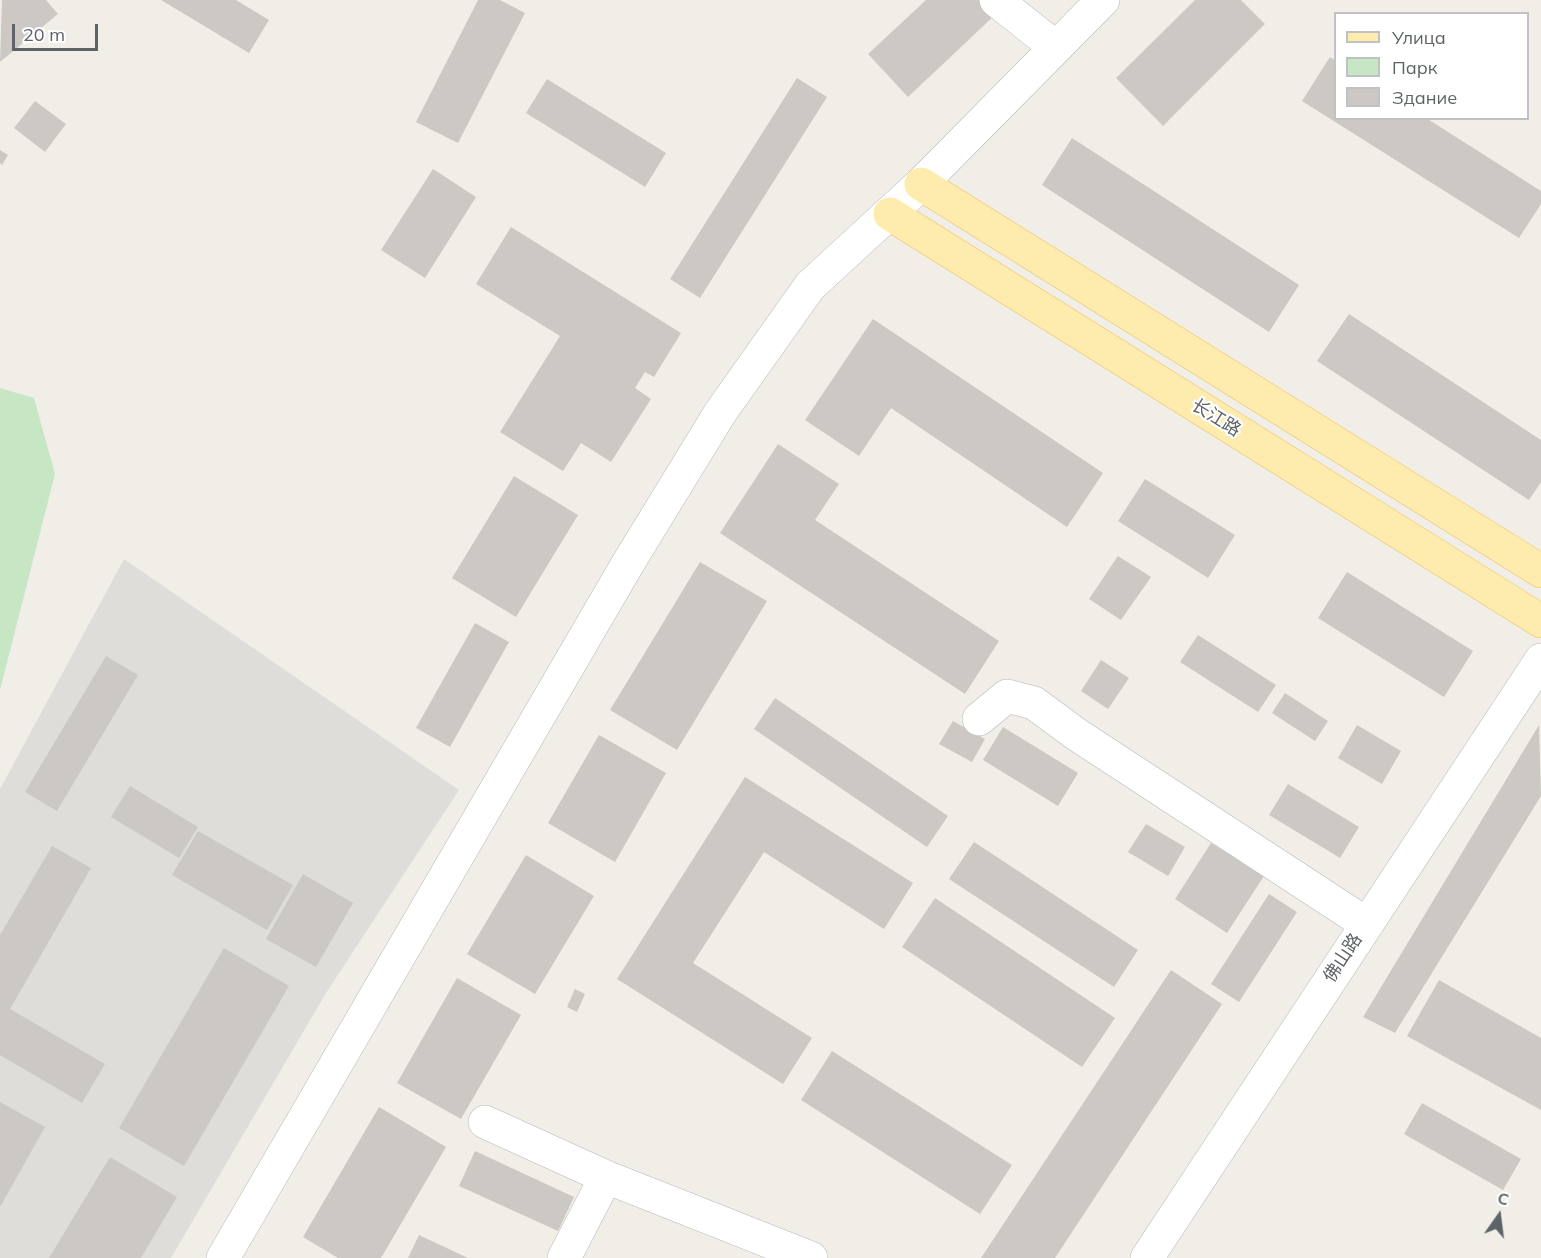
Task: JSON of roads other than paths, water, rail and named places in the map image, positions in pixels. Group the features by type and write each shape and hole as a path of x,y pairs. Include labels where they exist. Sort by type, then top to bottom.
{"main road":[{"path":"921,184 1541,571"},
{"name":"长江路","path":"890,214 1541,621"}],"street":[{"path":"996,0 1055,47"},
{"path":"223,1258 627,565 720,413 810,286 921,184 1103,0"},
{"name":"佛山路","path":"1147,1258 1365,923 1541,660"},
{"path":"979,719 1006,696 1034,703 1076,734 1365,923"},
{"path":"485,1122 606,1177 811,1258"},
{"path":"564,1258 606,1177"}]}
